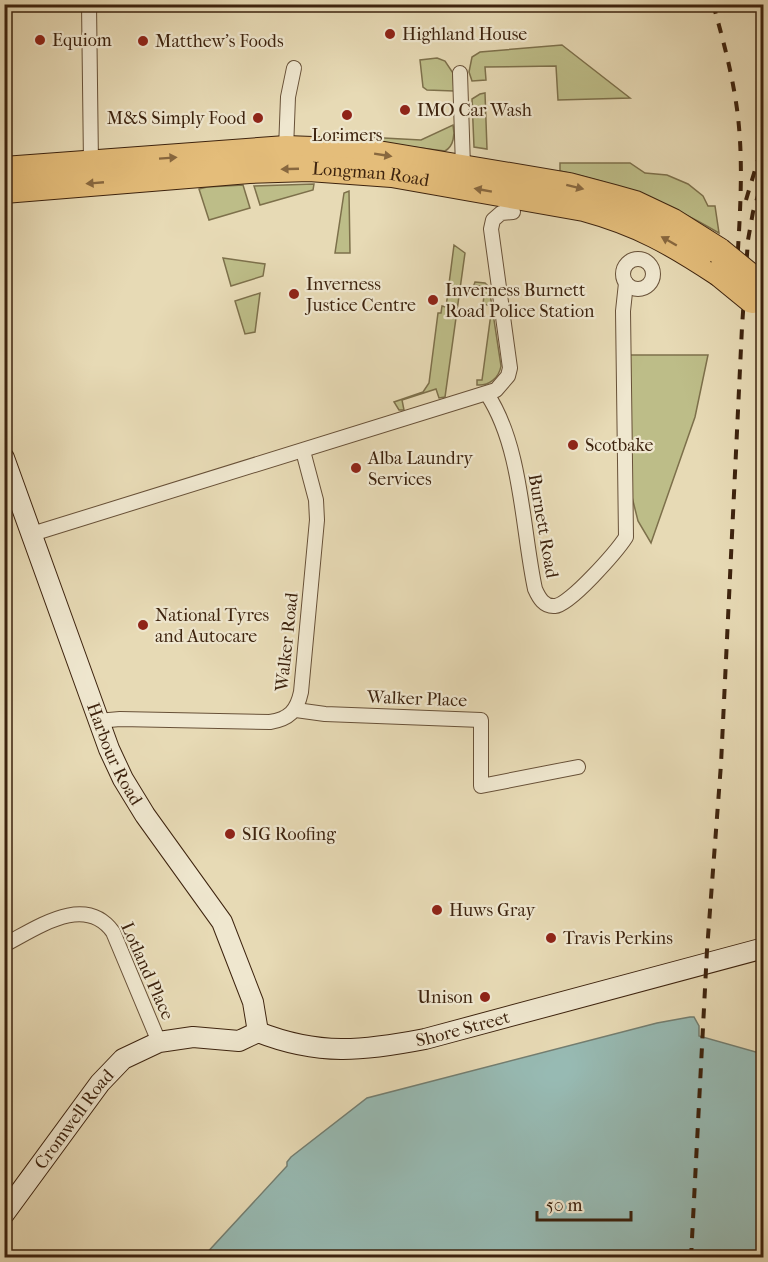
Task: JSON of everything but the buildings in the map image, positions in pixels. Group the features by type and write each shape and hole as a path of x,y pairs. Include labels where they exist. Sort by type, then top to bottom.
{"highway":[{"name":"Longman Road","path":"4,170 286,149 366,152 569,186 635,204 673,222 719,262"},
{"name":"Longman Road","path":"4,190 249,171 309,168 367,171 584,208 646,229 719,262"},
{"path":"719,262 758,295"}],"street":[{"path":"89,4 91,164"},
{"path":"286,149 288,98 294,68"},
{"path":"460,73 463,167"},
{"path":"32,534 488,394 503,383 510,368 492,229 493,220 501,213 513,212"},
{"name":"Burnett Road","path":"488,394 496,408 518,479 535,589 545,604 556,606 566,602 576,593 626,537 628,289"},
{"name":"Walker Road","path":"98,721 120,719 270,723 281,720 296,710 301,692 317,520 316,500 303,451"},
{"name":"Harbour Road","path":"4,459 98,721 123,778 145,815 222,922 253,1002 258,1032"},
{"name":"Walker Place","path":"296,710 325,714 481,720 482,786 578,767"},
{"name":"Lotland Place","path":"4,945 71,914 81,913 100,918 113,932 159,1042"},
{"name":"Shore Street","path":"258,1032 315,1048 342,1050 374,1048 425,1039 764,948"},
{"path":"159,1042 193,1037 239,1041 258,1032"},
{"name":"Cromwell Road","path":"4,1214 60,1135 112,1070 134,1053 159,1042"}],"green space":[{"path":"562,45 630,98 558,100 556,66 485,67 486,80 472,81 469,72 472,57 480,52"},
{"path":"437,58 445,61 453,73 454,91 427,90 423,87 420,60"},
{"path":"485,93 487,149 474,147 472,99"},
{"path":"453,125 453,139 445,151 363,141 363,135 365,137 421,140"},
{"path":"560,163 630,163 645,173 667,175 688,184 703,196 708,206 715,206 719,233 642,195 560,171"},
{"path":"314,184 313,190 260,205 254,186"},
{"path":"243,185 250,208 209,220 199,189"},
{"path":"349,191 350,253 335,253 344,193"},
{"path":"454,245 465,253 445,397 439,398 436,389 402,400 404,410 399,410 394,402 423,392 429,383 438,313 441,313 442,306 446,307"},
{"path":"223,258 265,264 263,276 231,286"},
{"path":"475,282 485,283 489,287 492,306 483,304 485,287 474,285"},
{"path":"260,293 255,332 245,334 235,301"},
{"path":"492,306 501,366 493,380 477,385 477,380 482,380"},
{"path":"629,355 708,355 695,417 651,543 638,521 632,497"}],"water":[{"path":"694,1017 699,1026 699,1036 763,1054 763,1257 203,1257 287,1166 291,1157 367,1098 657,1023"}],"railway":[{"path":"713,4 730,69 739,129 741,188 737,266"},
{"path":"746,200 764,140"},
{"path":"691,1258 707,950 721,764 742,327 748,240 753,212 764,176"}],"place":[{"name":"Highland House","path":"390,34"},
{"name":"Equiom","path":"40,40"},
{"name":"Matthew's Foods","path":"143,41"},
{"name":"IMO Car Wash","path":"405,110"},
{"name":"Lorimers","path":"347,115"},
{"name":"M&S Simply Food","path":"258,118"},
{"name":"Inverness Justice Centre","path":"294,294"},
{"name":"Inverness Burnett Road Police Station","path":"433,300"},
{"name":"Scotbake","path":"573,445"},
{"name":"Alba Laundry Services","path":"356,468"},
{"name":"National Tyres and Autocare","path":"143,625"},
{"name":"SIG Roofing","path":"230,834"},
{"name":"Huws Gray","path":"437,910"},
{"name":"Travis Perkins","path":"551,938"},
{"name":"Unison","path":"485,997"}]}
